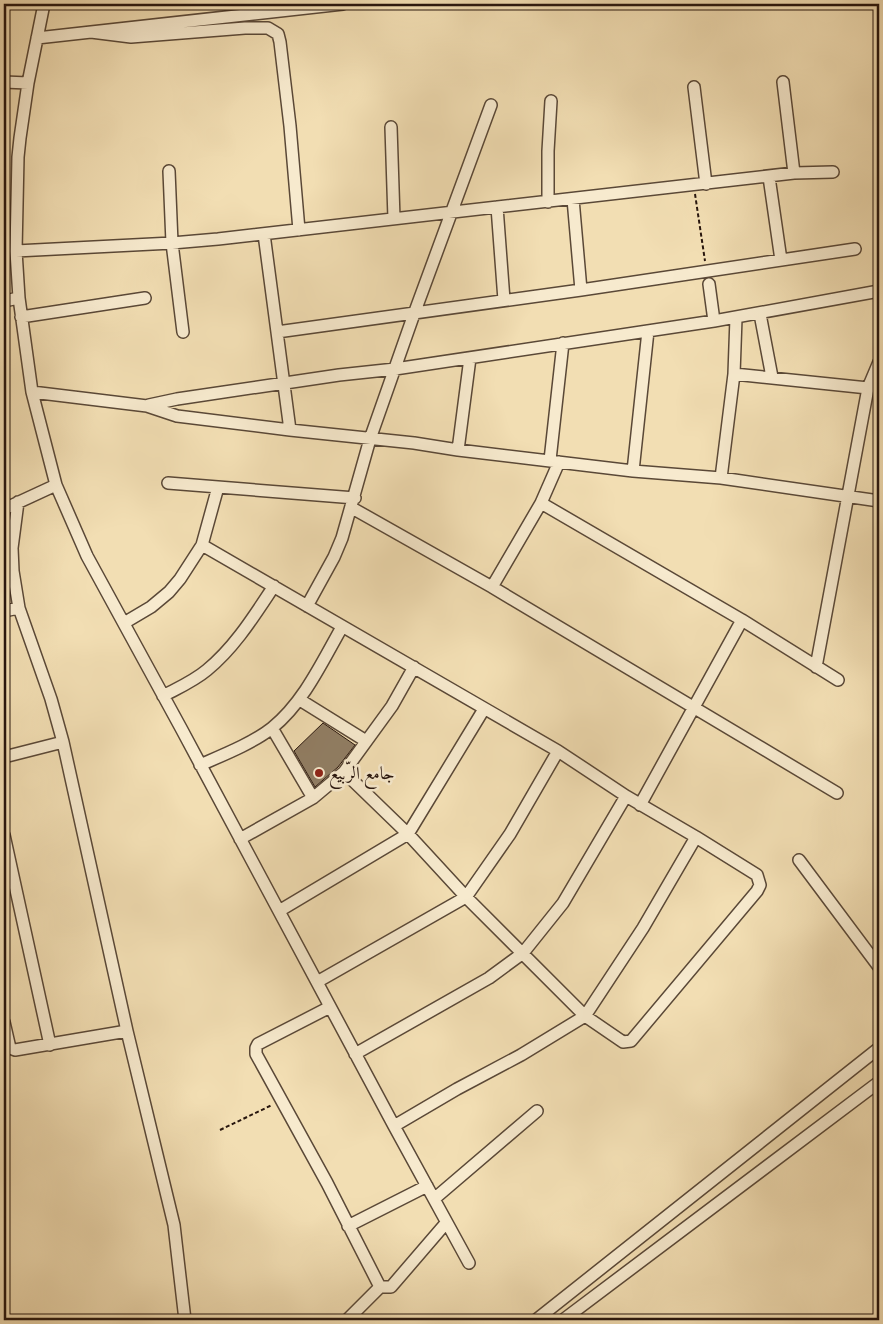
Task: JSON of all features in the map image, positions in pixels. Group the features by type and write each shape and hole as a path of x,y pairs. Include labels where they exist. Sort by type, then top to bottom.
{"street":[{"path":"44,4 28,83 18,157 16,251 21,317 32,392 56,485 87,556 446,1224 469,1263"},
{"path":"37,38 342,4"},
{"path":"91,32 131,37 245,28 268,28 274,30 278,34 280,42 290,126 299,230"},
{"path":"4,82 28,83"},
{"path":"783,82 794,173"},
{"path":"694,87 700,184"},
{"path":"548,202 551,100"},
{"path":"307,606 334,557 342,538 370,439 414,314 492,106"},
{"path":"391,127 394,219"},
{"path":"169,171 172,243 183,332"},
{"path":"16,251 172,243 497,208 794,173 833,172"},
{"path":"769,177 782,260"},
{"path":"573,199 581,290"},
{"path":"497,208 504,300"},
{"path":"264,234 290,430"},
{"path":"277,332 414,314 855,249"},
{"path":"709,284 714,321"},
{"path":"147,406 177,399 339,375 395,369 736,318 879,291"},
{"path":"4,301 19,298"},
{"path":"21,317 145,298"},
{"path":"760,314 772,377"},
{"path":"721,478 734,374 736,318"},
{"path":"633,471 648,331"},
{"path":"492,587 541,502 554,461 563,343"},
{"path":"458,450 470,358"},
{"path":"816,667 868,388 879,362"},
{"path":"734,374 868,388"},
{"path":"32,392 147,406 177,416 414,443 633,471 721,478 879,501"},
{"path":"168,482 353,503 573,637 695,707 837,793"},
{"path":"4,508 56,485"},
{"path":"124,623 151,607 169,592 180,579 202,545 218,487"},
{"path":"18,502 12,548 13,571 19,608 51,699 63,742 174,1225 185,1320"},
{"path":"541,502 742,620 838,680"},
{"path":"202,545 558,751 640,805 757,875 760,885 757,891 631,1041 623,1042 585,1016 466,897 408,834 344,772"},
{"path":"163,696 198,676 220,658 241,636 274,586"},
{"path":"4,611 19,608"},
{"path":"640,805 742,620"},
{"path":"200,765 237,748 272,728 300,700 342,627"},
{"path":"240,839 313,798 344,772 392,706 414,667"},
{"path":"300,700 366,741"},
{"path":"279,911 408,834 484,709"},
{"path":"272,728 313,798"},
{"path":"4,757 63,742"},
{"path":"317,982 466,897 510,834 558,751"},
{"path":"355,1054 489,978 523,953 563,903 626,796"},
{"path":"4,835 50,1044"},
{"path":"394,1126 457,1089 521,1055 585,1016 643,928 696,837"},
{"path":"799,860 879,967"},
{"path":"330,1007 258,1044 256,1048 257,1056 380,1287"},
{"path":"4,1022 12,1050 128,1031"},
{"path":"536,1320 879,1048"},
{"path":"563,1320 879,1082"},
{"path":"434,1199 537,1111"},
{"path":"348,1226 427,1186"},
{"path":"347,1320 380,1287 392,1287 446,1224"}],"path":[{"path":"700,184 706,271"},
{"path":"220,1130 282,1100"}],"building":[{"name":"جامع الرّبيع","path":"323,723 355,745 338,767 315,787 294,751"}],"place":[{"name":"جامع الرّبيع","path":"319,773"}]}
